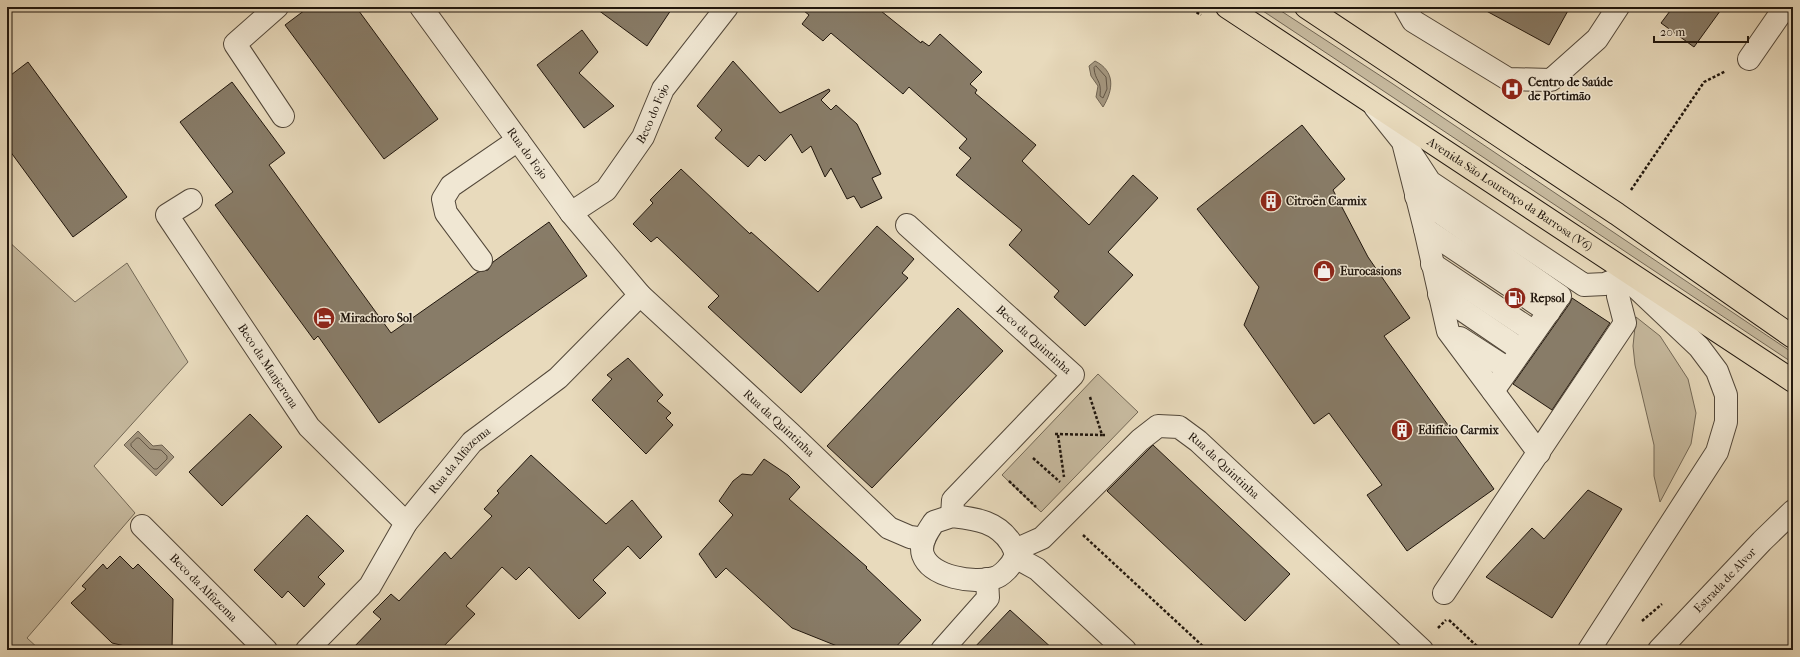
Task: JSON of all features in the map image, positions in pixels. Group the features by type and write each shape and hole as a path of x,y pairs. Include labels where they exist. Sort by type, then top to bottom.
{"main road":[{"name":"Avenida São Lourenço da Barrosa (V6)","path":"1227,7 1606,257 1634,279 1793,381"},
{"path":"1306,7 1611,210 1793,337"}],"street":[{"path":"277,7 235,44 283,116"},
{"name":"Rua do Fojo","path":"421,7 571,213 640,295"},
{"name":"Beco do Fojo","path":"571,213 606,190 643,137 663,88 727,7"},
{"path":"1405,7 1413,21 1508,78 1551,80 1597,39 1618,7"},
{"path":"1749,59 1785,7"},
{"path":"1372,103 1403,142 1430,182 1584,285 1605,284 1634,279"},
{"path":"481,260 446,213 443,199 451,186 518,140"},
{"path":"1403,142 1425,229 1448,331 1539,453"},
{"path":"1416,196 1554,304"},
{"name":"Beco da Manjerona","path":"191,200 167,215 308,427 406,523"},
{"name":"Beco da Quintinha","path":"907,225 1073,375 953,500 952,516"},
{"path":"1425,229 1554,304"},
{"path":"1432,264 1534,332"},
{"path":"1492,391 1573,278"},
{"path":"1444,594 1625,323 1618,296 1634,279"},
{"path":"1589,650 1717,452 1726,422 1726,394 1717,371 1699,347 1634,279"},
{"path":"1439,294 1521,350"},
{"name":"Rua da Alfazema","path":"307,650 370,586 406,523 472,442 558,378 640,295"},
{"name":"Rua da Quintinha","path":"640,295 784,428 889,528 910,537 924,539"},
{"path":"1448,331 1508,369"},
{"name":"Rua da Quintinha","path":"1015,553 1042,538 1140,440 1158,426 1179,427 1198,441 1420,649"},
{"name":"Estrada de Alvor","path":"1659,650 1762,541 1793,511"},
{"path":"1015,553 1006,571 994,578 970,580 947,575 934,569 923,555 924,539 934,522 952,516 975,519 993,525 1001,531 1015,553 1037,569 1125,650"},
{"name":"Beco da Alfazema","path":"142,526 266,650"},
{"path":"942,650 988,598 987,579"}],"path":[{"path":"1629,194 1704,82 1749,59"},
{"path":"1089,394 1102,435"},
{"path":"1058,429 1064,480"},
{"path":"1053,434 1109,435"},
{"path":"1030,456 1065,487"},
{"path":"1008,480 1041,512"},
{"path":"1063,516 1207,650"},
{"path":"1420,649 1448,618 1480,650"}],"shaded area":[{"path":"1257,7 1275,7 1393,84 1793,353 1793,363"},
{"path":"7,240 75,302 127,263 188,362 94,466 135,513 27,638 40,650 7,650"},
{"path":"1636,317 1660,336 1688,379 1696,413 1691,444 1660,502 1654,476 1654,445 1635,365 1633,346"},
{"path":"1098,374 1138,412 1041,512 1002,475"}],"water":[{"path":"1095,61 1102,65 1106,70 1111,81 1109,94 1103,107 1096,97 1098,86 1091,76 1089,66"},
{"path":"138,431 153,446 162,445 174,457 156,476 124,445"}],"building":[{"path":"309,7 356,7 438,119 384,159 285,25"},
{"path":"594,7 673,7 647,46"},
{"path":"799,7 876,7 921,43 922,41 929,46 940,34 982,72 970,84 977,90 975,93 1036,145 1022,161 1089,225 1133,175 1158,198 1108,252 1133,275 1085,326 1054,297 1059,291 1009,245 1022,230 956,175 971,158 959,148 967,139 909,87 903,94 831,33 823,41 802,24 809,15"},
{"path":"1479,7 1570,7 1549,45"},
{"path":"1673,7 1723,7 1694,47 1661,23"},
{"path":"582,30 598,52 579,73 614,106 584,128 537,65"},
{"path":"733,61 780,113 829,89 830,91 821,100 831,110 836,105 857,124 881,174 872,178 882,198 861,208 854,196 847,199 831,168 825,177 811,146 802,153 791,134 765,161 759,155 748,167 715,138 722,130 697,106"},
{"path":"28,62 127,197 73,237 7,147 7,78"},
{"path":"232,82 285,153 269,165 391,333 478,272 488,270 493,262 549,222 587,276 379,423 318,336 314,340 215,205 233,192 180,122"},
{"path":"1302,125 1345,179 1333,190 1368,257 1410,318 1384,336 1494,489 1407,551 1367,495 1382,485 1329,413 1314,424 1244,325 1259,287 1197,209"},
{"path":"681,169 750,234 751,232 818,292 877,226 914,259 902,273 908,278 801,393 708,307 719,296 657,237 651,242 633,224 653,203 650,200"},
{"path":"1572,298 1610,323 1552,410 1513,384"},
{"path":"958,308 1003,351 872,488 827,446"},
{"path":"628,358 663,395 657,401 671,413 666,418 673,425 646,454 592,400 612,379 607,375"},
{"path":"250,414 282,447 222,506 189,472"},
{"path":"1153,445 1290,574 1245,621 1107,491"},
{"path":"531,455 606,524 632,500 662,537 640,559 628,546 593,580 606,593 579,619 529,567 516,580 502,567 466,606 475,614 440,650 351,650 381,619 373,612 391,594 399,601 445,552 451,559 492,516 484,509 499,493 497,491"},
{"path":"764,459 788,475 800,487 789,499 867,567 866,568 921,620 893,650 847,650 792,628 726,568 716,578 699,554 733,515 719,501 733,481 742,474 752,475"},
{"path":"1588,490 1622,509 1552,618 1486,577 1532,528 1544,539"},
{"path":"307,515 344,551 318,577 325,584 304,607 288,591 282,598 254,570"},
{"path":"120,556 133,569 138,564 173,599 172,650 142,650 112,643 71,603 86,589 82,586 103,564 107,569"},
{"path":"1010,610 1054,650 972,650"}],"place":[{"name":"Centro de Saúde de Portimão","path":"1512,89"},
{"name":"Citroën Carmix","path":"1271,201"},
{"name":"Eurocasions","path":"1324,271"},
{"name":"Repsol","path":"1515,298"},
{"name":"Mirachoro Sol","path":"324,318"},
{"name":"Edifício Carmix","path":"1402,430"}]}
